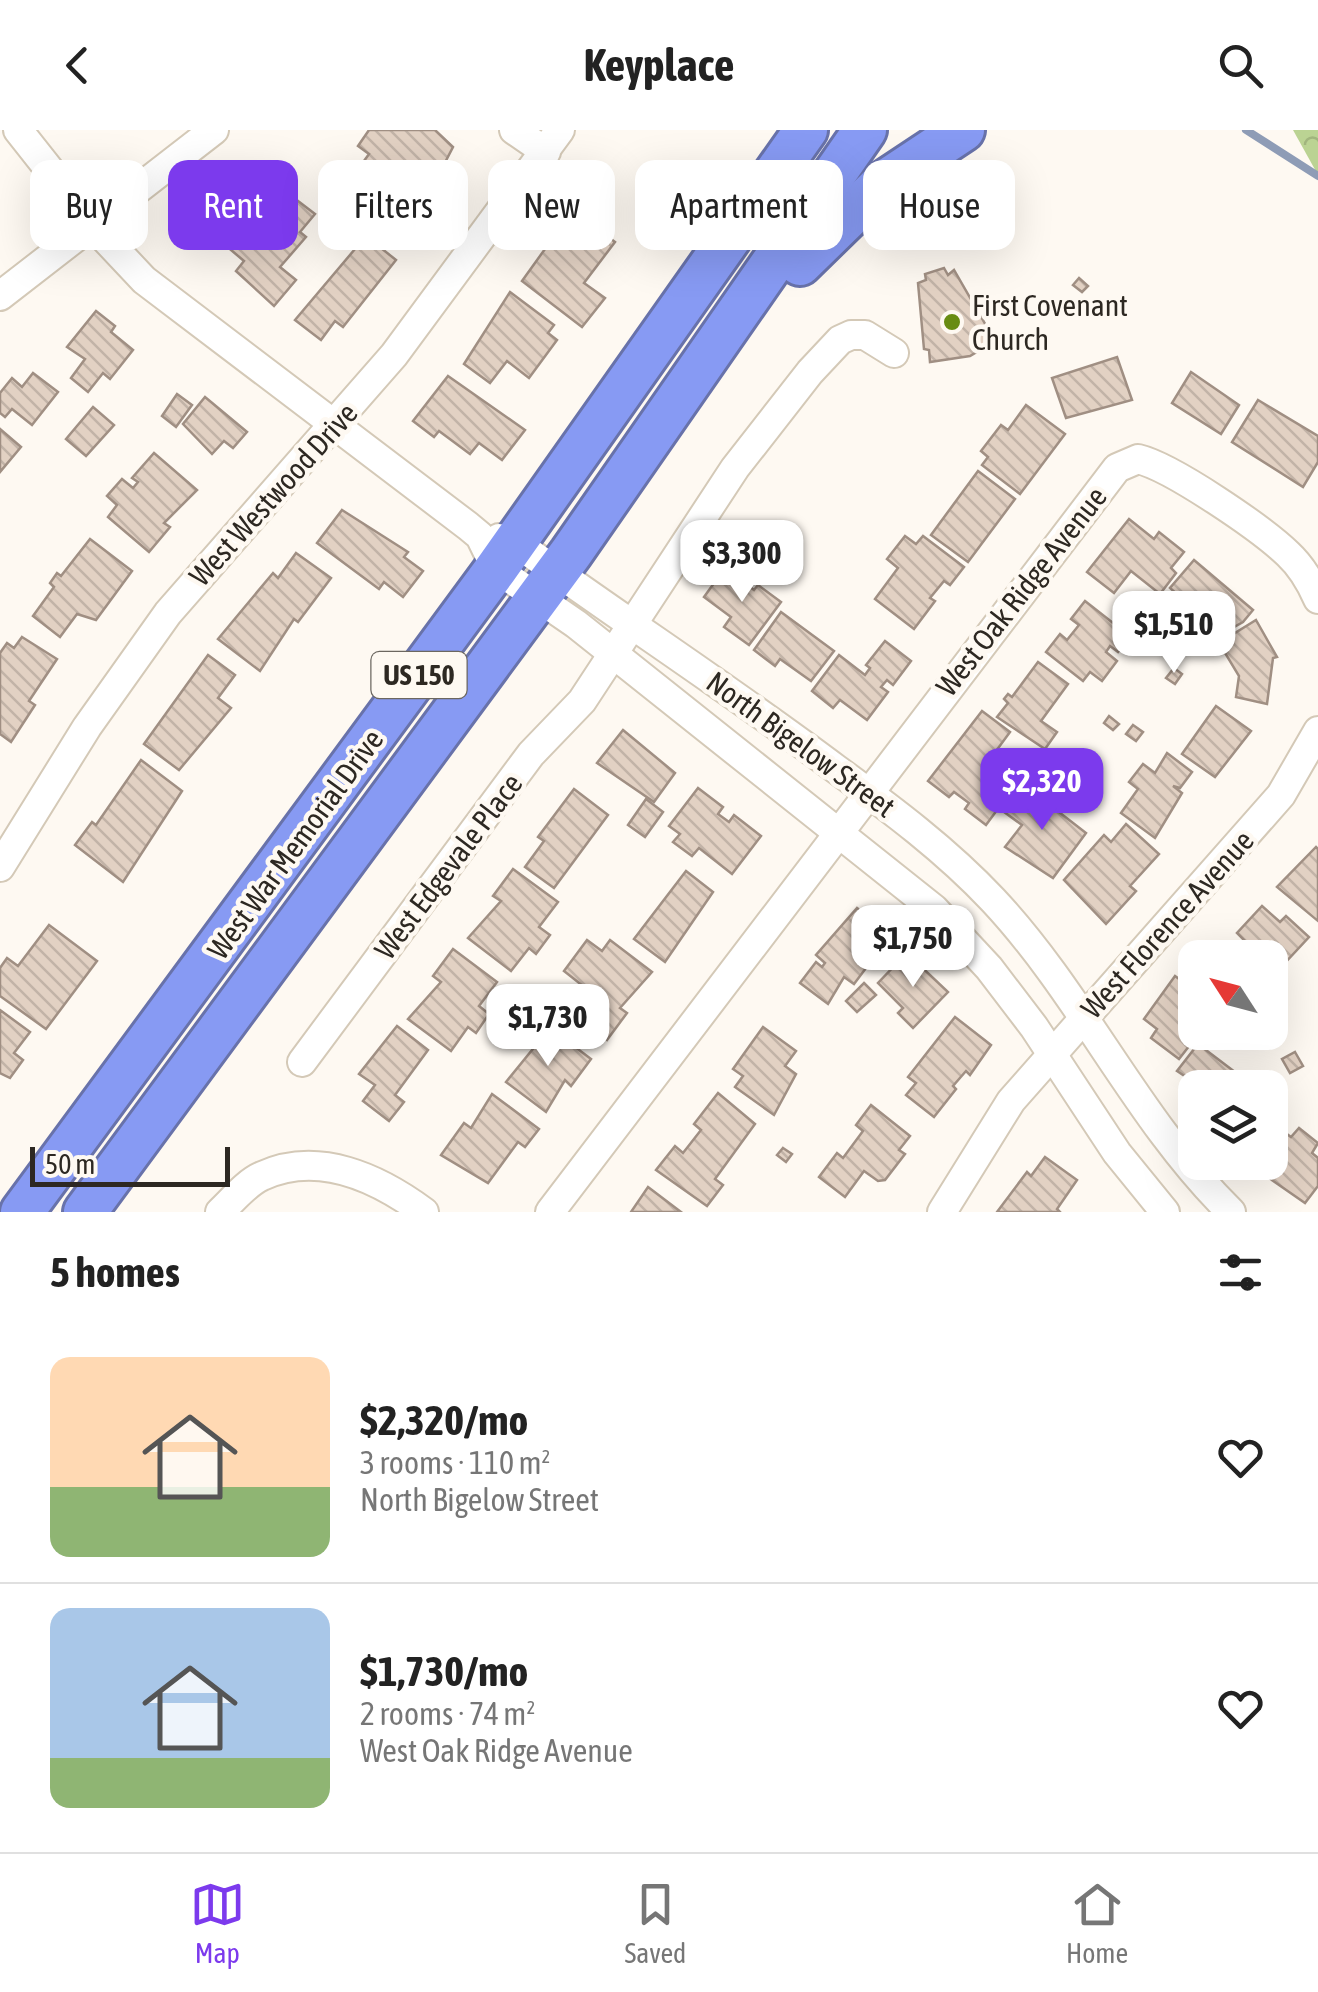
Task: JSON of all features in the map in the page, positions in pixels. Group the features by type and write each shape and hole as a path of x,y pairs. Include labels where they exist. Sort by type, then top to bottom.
{"highway":[{"name":"West War Memorial Drive","path":"22,1212 506,555 806,130"},
{"path":"589,438 836,130"},
{"name":"West War Memorial Drive","path":"84,1212 547,585 865,130"},
{"path":"596,517 834,226 894,174 963,130"}],"street":[{"name":"North Bigelow Street","path":"18,130 42,160"},
{"path":"148,180 214,130"},
{"path":"514,130 553,141"},
{"name":"West Westwood Drive","path":"4,851 168,614 336,425 420,322 553,141"},
{"path":"3,294 58,250"},
{"name":"North Bigelow Street","path":"118,250 154,288 547,585 612,655 838,830 958,934 1052,1053 1117,1153 1165,1212"},
{"name":"West Edgevale Place","path":"302,1062 531,754 582,701 762,431 840,340 864,335 894,352"},
{"name":"West Oak Ridge Avenue","path":"550,1212 1112,473 1138,459 1162,467 1277,544 1301,568 1318,600"},
{"name":"North Bigelow Street","path":"547,585 634,626 922,834 993,900 1085,1015 1165,1137 1231,1212"},
{"name":"West Florence Avenue","path":"942,1212 988,1133 1052,1053 1281,795 1318,731"},
{"path":"220,1212 259,1176 289,1168 324,1167 364,1174 421,1210"}],"green space":[{"path":"1293,130 1318,130 1318,175"}],"building":[{"path":"369,130 435,130 453,147 446,160 365,160 369,154 358,146"},
{"path":"298,201 315,214 300,232 306,237 298,246"},
{"path":"231,250 295,250 280,267 296,280 274,306 236,271 244,261"},
{"path":"354,250 384,250 396,260 343,327 335,321 321,340 295,320"},
{"path":"544,250 609,250 584,283 605,298 582,327 522,281"},
{"name":"First Covenant Church","path":"944,268 948,275 954,270 988,329 983,333 990,344 970,356 930,362 929,350 924,349 918,283 926,280 925,274"},
{"path":"1079,278 1088,286 1082,292 1073,285"},
{"path":"510,292 554,325 548,333 557,340 529,378 507,361 490,383 464,364"},
{"path":"96,311 115,326 111,332 133,350 110,379 103,373 88,392 71,378 85,359 67,347"},
{"path":"1117,357 1132,400 1066,418 1052,378"},
{"path":"1191,372 1239,405 1221,434 1172,403"},
{"path":"33,373 58,392 32,425 12,409 5,417 0,413 0,393 12,378 22,387"},
{"path":"448,376 525,430 502,460 479,443 470,454 439,431 434,437 413,421"},
{"path":"177,394 192,405 176,427 162,416"},
{"path":"205,397 247,432 233,448 224,441 212,454 183,424"},
{"path":"1258,400 1318,436 1318,462 1303,487 1232,442"},
{"path":"1026,405 1065,434 1020,494 982,465 988,457 981,451 1001,425 1008,430"},
{"path":"93,407 114,425 86,456 66,439"},
{"path":"0,429 21,447 0,472"},
{"path":"154,453 197,490 164,523 170,527 149,552 108,517 117,505 107,496 122,479 133,488 138,482 132,478"},
{"path":"978,471 1015,499 968,562 931,535"},
{"path":"342,510 408,552 404,557 423,571 403,597 384,582 379,589 317,543"},
{"path":"1129,519 1154,539 1159,532 1184,552 1171,568 1176,573 1160,594 1131,571 1114,593 1087,572"},
{"path":"905,536 916,544 923,536 964,567 950,585 944,581 930,598 935,601 914,629 875,599 898,568 887,559"},
{"path":"90,539 132,571 96,620 77,614 60,637 33,616 54,587 50,583 57,573 61,576"},
{"path":"296,553 331,578 298,622 294,619 260,671 218,639 273,573 278,578"},
{"path":"1194,560 1253,610 1243,622 1225,632 1205,619 1202,623 1177,601 1180,597 1170,588"},
{"path":"725,568 754,590 758,585 781,602 749,645 724,627 731,617 704,597"},
{"path":"1085,601 1128,639 1118,652 1110,646 1106,652 1117,661 1102,681 1090,672 1083,681 1046,652 1060,634 1067,640 1079,625 1071,619"},
{"path":"781,612 834,651 811,681 780,659 775,666 754,650"},
{"path":"1256,620 1277,657 1273,658 1267,704 1236,697 1239,676 1219,643"},
{"path":"22,637 57,659 29,701 35,705 11,742 0,734 0,653 7,643 14,648"},
{"path":"885,641 911,661 893,685 887,680 881,687 888,692 867,720 840,700 833,708 812,691 839,655 865,675 870,668 866,665"},
{"path":"208,655 235,675 218,698 231,708 179,770 144,744"},
{"path":"1038,662 1068,684 1041,721 1057,732 1045,749 997,717 1008,703 1004,699 1008,694 1012,697"},
{"path":"1174,668 1182,674 1175,684 1166,678"},
{"path":"1216,706 1251,731 1215,777 1182,754"},
{"path":"982,711 1010,732 996,751 1009,761 1005,767 1020,779 986,825 965,809 969,803 954,792 949,797 928,781"},
{"path":"1109,716 1119,724 1113,730 1104,723"},
{"path":"1133,725 1143,732 1136,741 1126,734"},
{"path":"623,730 675,773 654,802 597,763"},
{"path":"1167,753 1192,772 1180,788 1173,786 1182,793 1155,838 1121,813 1138,789 1129,782 1143,764 1155,773"},
{"path":"141,760 182,791 123,882 75,845 92,822 96,825"},
{"path":"1024,785 1086,833 1053,878 1005,847 1022,825 1004,812"},
{"path":"698,788 723,807 718,814 729,822 734,815 761,836 732,874 699,848 692,856 673,842 680,834 669,826"},
{"path":"574,789 608,815 554,888 525,867 544,841 538,837"},
{"path":"646,799 663,812 645,837 628,825"},
{"path":"1126,824 1159,854 1130,886 1136,891 1106,924 1064,880 1104,835 1111,842"},
{"path":"1318,849 1318,921 1277,887"},
{"path":"513,869 558,902 539,927 550,935 536,954 529,948 511,971 468,938 501,901 493,896"},
{"path":"686,871 713,892 665,962 634,939"},
{"path":"1262,906 1280,922 1286,916 1309,937 1288,960 1288,940 1244,940 1237,933"},
{"path":"857,908 877,924 873,929 887,940 854,984 844,977 828,1004 800,983 816,962 822,967 825,963 816,955"},
{"path":"49,925 97,961 46,1029 0,996 0,968 7,958 18,966"},
{"path":"587,940 602,951 610,940 652,972 620,1008 627,1013 607,1040 566,1008 583,986 564,971"},
{"path":"453,949 497,982 479,1006 489,1014 476,1033 468,1027 451,1051 408,1019 441,982 433,976"},
{"path":"902,958 908,963 913,959 948,992 913,1028 898,1013 903,1008 878,983"},
{"path":"1175,976 1178,1050 1186,1050 1179,1059 1151,1038 1157,1029 1144,1019"},
{"path":"864,983 876,995 857,1012 846,1001"},
{"path":"0,1010 30,1032 14,1053 23,1060 10,1078 0,1073"},
{"path":"955,1017 991,1045 970,1075 966,1071 953,1086 956,1089 934,1117 906,1095 916,1083 908,1077"},
{"path":"397,1026 428,1050 395,1095 404,1102 389,1121 363,1101 375,1085 359,1074"},
{"path":"763,1027 796,1051 785,1066 796,1074 774,1115 735,1087 743,1076 733,1069"},
{"path":"550,1028 591,1059 571,1086 565,1080 546,1112 506,1082"},
{"path":"1193,1050 1206,1050 1232,1070 1178,1070"},
{"path":"1295,1052 1303,1066 1290,1073 1282,1059"},
{"path":"718,1093 755,1124 715,1179 723,1185 707,1206 656,1170 675,1146 683,1153 701,1130 694,1124"},
{"path":"492,1094 539,1129 525,1147 518,1142 488,1183 441,1155 464,1123 471,1128"},
{"path":"871,1105 910,1136 899,1150 905,1154 885,1180 878,1181 864,1171 845,1197 819,1177 837,1153 843,1158 863,1131 856,1125"},
{"path":"1299,1128 1318,1143 1312,1153 1318,1158 1318,1186 1305,1203 1272,1180 1288,1180 1288,1135 1291,1137"},
{"path":"783,1148 792,1154 786,1162 777,1155"},
{"path":"1045,1157 1077,1180 1057,1209 1060,1212 997,1212 1027,1172 1031,1176"},
{"path":"648,1187 681,1212 631,1212"}],"waterway":[{"path":"1246,130 1318,176"}],"place":[{"name":"First Covenant Church","path":"952,322"}]}
